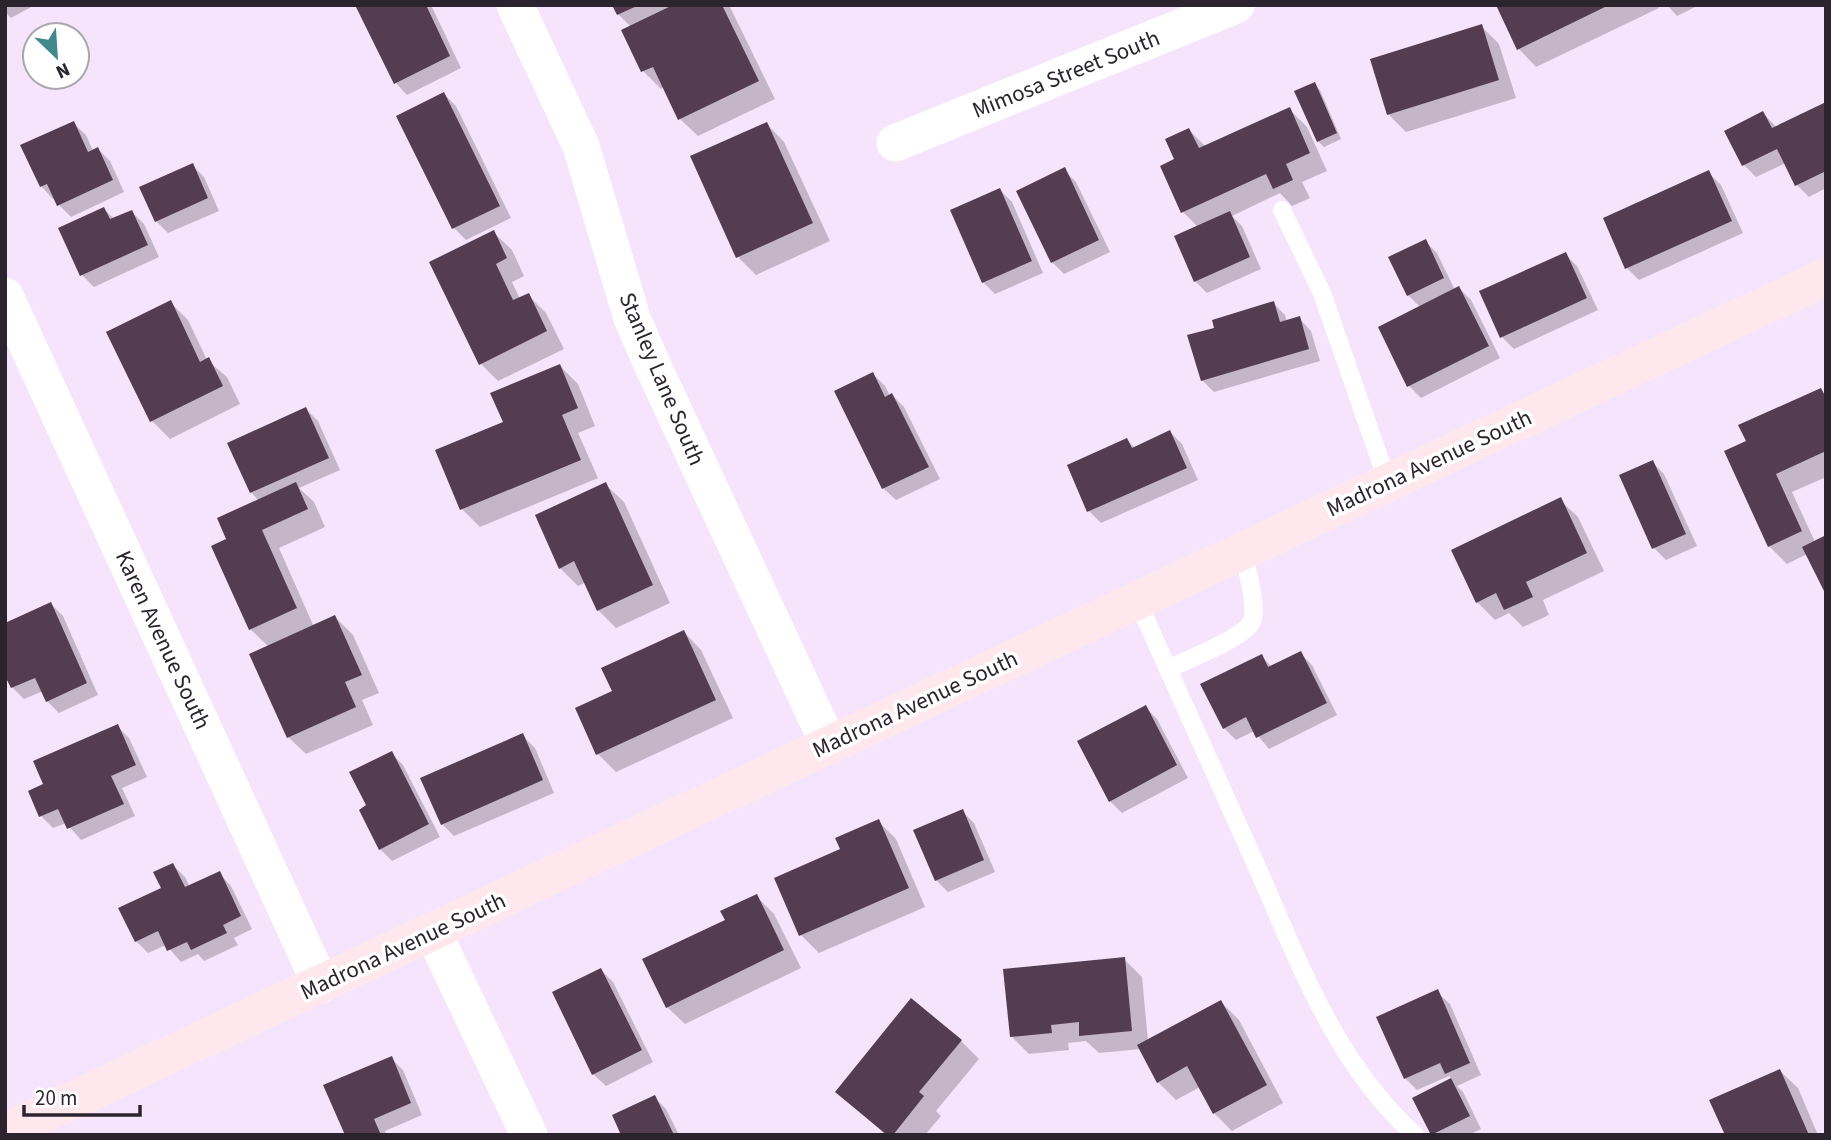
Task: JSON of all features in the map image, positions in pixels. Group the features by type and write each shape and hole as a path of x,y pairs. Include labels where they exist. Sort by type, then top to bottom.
{"main road":[{"name":"Madrona Avenue South","path":"5,1132 1826,277"}],"street":[{"name":"Stanley Lane South","path":"515,5 581,146 632,318 646,351 829,745"},
{"name":"Mimosa Street South","path":"895,143 1236,5"},
{"name":"Karen Avenue South","path":"5,296 321,985"},
{"path":"433,932 529,1135"}],"lane":[{"path":"1282,210 1322,293 1388,483"},
{"path":"1168,669 1242,633 1252,622 1254,609 1242,551"},
{"path":"1137,600 1306,976 1351,1060 1370,1087 1415,1135"}],"building":[{"path":"355,5 426,5 450,56 394,84"},
{"path":"612,5 639,5 617,15"},
{"path":"673,5 722,5 759,81 678,120 653,67 641,72 621,30"},
{"path":"1496,5 1609,5 1517,50"},
{"path":"1482,24 1499,80 1387,115 1370,59"},
{"path":"1315,82 1337,133 1317,142 1294,91"},
{"path":"444,92 500,206 452,229 396,116"},
{"path":"1826,102 1826,171 1795,186 1777,149 1742,166 1724,131 1763,111 1772,128"},
{"path":"1290,107 1310,153 1286,164 1293,180 1273,189 1266,174 1181,213 1160,166 1174,159 1165,139 1189,128 1199,148"},
{"path":"74,121 88,152 98,147 113,180 57,206 47,184 40,187 20,145"},
{"path":"767,122 813,223 736,258 690,156"},
{"path":"193,163 208,198 155,222 139,187"},
{"path":"1065,167 1099,240 1051,263 1016,191"},
{"path":"1709,170 1732,221 1625,269 1603,218"},
{"path":"1000,188 1032,261 982,283 950,210"},
{"path":"104,207 110,219 132,210 148,245 80,276 58,228"},
{"path":"1230,211 1250,257 1194,282 1174,236"},
{"path":"494,230 507,258 496,264 513,300 529,293 547,331 479,365 429,262"},
{"path":"1426,239 1444,278 1407,296 1388,257"},
{"path":"1566,252 1587,298 1500,338 1479,291"},
{"path":"1459,286 1489,346 1407,387 1378,327"},
{"path":"171,300 200,362 209,357 223,386 150,422 106,332"},
{"path":"1274,301 1280,322 1300,316 1309,349 1201,381 1187,335 1214,328 1212,320"},
{"path":"560,364 578,408 562,415 581,460 460,510 435,450 503,422 490,393"},
{"path":"873,372 885,397 892,393 929,467 882,489 834,391"},
{"path":"1821,388 1826,398 1826,451 1776,474 1802,531 1768,547 1724,451 1746,441 1738,425"},
{"path":"306,407 329,458 250,493 227,443"},
{"path":"1170,430 1187,468 1087,512 1067,465 1127,438 1132,448"},
{"path":"1653,460 1686,534 1652,549 1619,475"},
{"path":"296,482 308,509 262,530 297,608 249,630 211,546 226,539 217,518"},
{"path":"606,482 653,585 597,611 574,561 559,569 535,515"},
{"path":"1561,497 1587,553 1526,582 1533,597 1504,610 1496,593 1476,603 1451,550"},
{"path":"1826,535 1826,595 1802,547"},
{"path":"51,602 87,683 46,702 35,678 11,688 5,676 5,623"},
{"path":"335,615 362,675 345,682 356,707 287,738 249,654"},
{"path":"684,630 716,700 596,755 575,708 612,691 601,668"},
{"path":"1301,651 1327,703 1256,738 1246,717 1223,729 1200,684 1262,654 1268,667"},
{"path":"1146,705 1177,765 1109,802 1077,741"},
{"path":"118,724 136,765 111,776 124,804 67,829 58,809 39,817 28,791 43,784 33,761"},
{"path":"523,733 543,780 441,825 420,778"},
{"path":"392,751 429,824 379,850 359,810 366,805 349,772"},
{"path":"963,809 984,860 935,881 913,830"},
{"path":"879,819 909,888 799,936 774,878 840,849 835,838"},
{"path":"173,863 185,887 220,871 241,916 223,925 227,933 191,950 187,942 167,951 158,931 135,942 118,908 161,888 153,872"},
{"path":"757,894 784,950 666,1008 642,959 725,920 720,911"},
{"path":"1125,957 1132,1031 1079,1036 1079,1022 1051,1025 1052,1033 1010,1037 1003,969"},
{"path":"601,968 642,1050 592,1075 552,992"},
{"path":"1438,989 1470,1063 1445,1074 1440,1063 1404,1079 1376,1017"},
{"path":"911,998 962,1040 919,1092 924,1096 893,1135 887,1135 835,1092"},
{"path":"1221,1000 1267,1085 1213,1114 1187,1066 1157,1083 1137,1045"},
{"path":"392,1056 411,1103 374,1119 381,1135 345,1135 323,1085"},
{"path":"1780,1069 1809,1135 1725,1135 1709,1100"},
{"path":"1451,1078 1470,1116 1431,1135 1412,1098"},
{"path":"655,1095 674,1135 621,1135 612,1115"}]}
